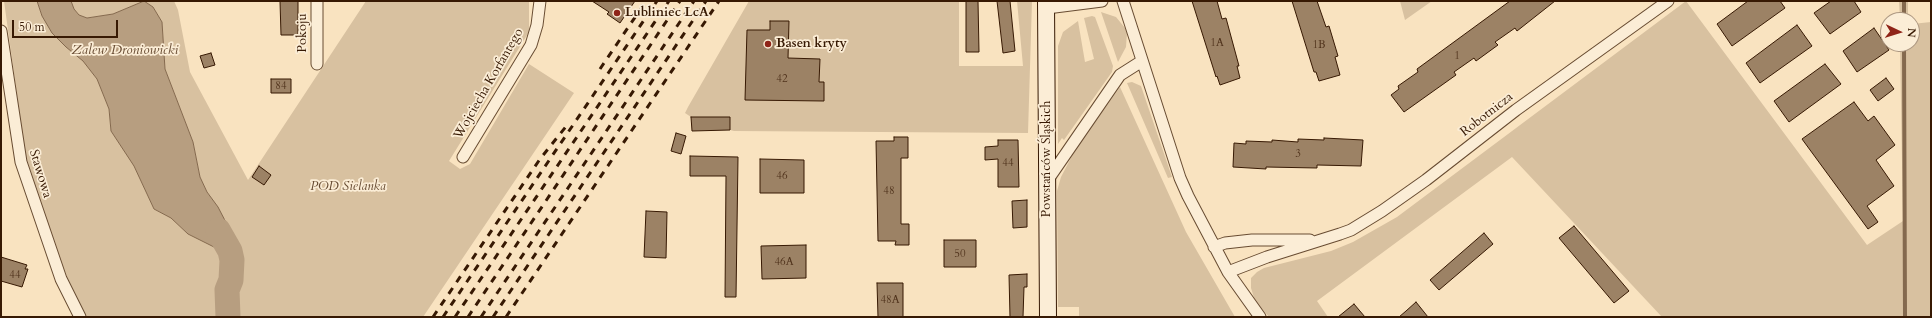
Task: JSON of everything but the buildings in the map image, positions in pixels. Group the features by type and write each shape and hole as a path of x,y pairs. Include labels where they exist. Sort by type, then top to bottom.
{"main road":[{"name":"Powstańców Śląskich","path":"1047,4 1048,317"}],"street":[{"name":"Pokoju","path":"317,1 317,64"},
{"name":"Wojciecha Korfantego","path":"464,157 531,45 537,25 540,1"},
{"path":"1047,4 1102,1"},
{"path":"1123,1 1180,178 1228,272 1260,317"},
{"name":"Robotnicza","path":"1228,272 1350,230 1382,211 1426,180 1516,110 1668,1"},
{"name":"Stawowa","path":"1,31 21,162 61,280 80,317"},
{"path":"1047,182 1120,75 1142,61"},
{"name":"Robotnicza","path":"1214,247 1225,243 1252,240 1318,240"}],"green space":[{"name":"POD Sielanka","path":"4,1 37,1 42,16 66,47 83,60 97,79 109,109 111,131 134,165 154,209 171,218 188,234 216,248 232,259 232,242 218,208 207,192 200,177 193,142 165,69 162,22 153,7 144,1 174,1 178,10 190,72 248,180 366,1 529,1 529,32 449,161 460,169 470,164 529,64 574,93 423,317 87,317 70,286 26,161"},
{"path":"71,1 144,1 113,14 87,18 79,15 74,9"},
{"path":"749,1 959,1 959,66 1023,66 1017,1 1032,1 1028,133 734,131 730,130 730,117 691,117 685,113 688,107"},
{"path":"1400,1 1432,1 1405,20"},
{"path":"1686,1 1867,245 1903,221 1900,52 1920,52 1920,23 1931,22 1931,317 1662,317 1512,157 1317,301 1328,317 1269,317 1255,301 1251,288 1251,278 1257,272 1264,268 1331,251 1353,242 1397,217"},
{"path":"1899,1 1908,1 1908,12 1900,12"},
{"path":"1101,12 1116,17 1127,33 1126,47 1118,62"},
{"path":"1092,16 1095,17 1113,66 1112,72 1064,140 1062,138 1058,144 1058,46 1063,32 1078,21 1085,62 1094,59 1084,18"},
{"path":"1132,82 1141,86 1172,177 1168,178 1127,83"},
{"path":"1120,87 1186,232 1235,317 1079,317 1079,307 1058,307 1057,191 1061,177 1075,150"}],"water":[{"name":"Zalew Droniowicki","path":"37,1 71,1 74,9 79,15 87,18 113,14 144,1 153,7 162,22 165,69 193,142 200,177 207,192 218,207 232,234 232,260 216,248 188,234 171,218 154,209 134,166 111,131 109,109 97,79 83,61 52,33 42,16"}],"waterway":[{"path":"1904,1 1904,12"},
{"path":"1904,52 1905,317"},
{"path":"218,230 230,251 232,260 231,280 227,290 228,317"}],"railway":[{"path":"600,69 646,1"},
{"path":"443,317 657,1"},
{"path":"455,317 669,1"},
{"path":"468,317 680,1"},
{"path":"481,317 694,1"},
{"path":"493,317 706,1"},
{"path":"506,317 719,1"},
{"path":"433,317 540,159 568,124"}],"place":[{"name":"Lubliniec LcA","path":"617,13"},
{"name":"Basen kryty","path":"768,44"}]}
